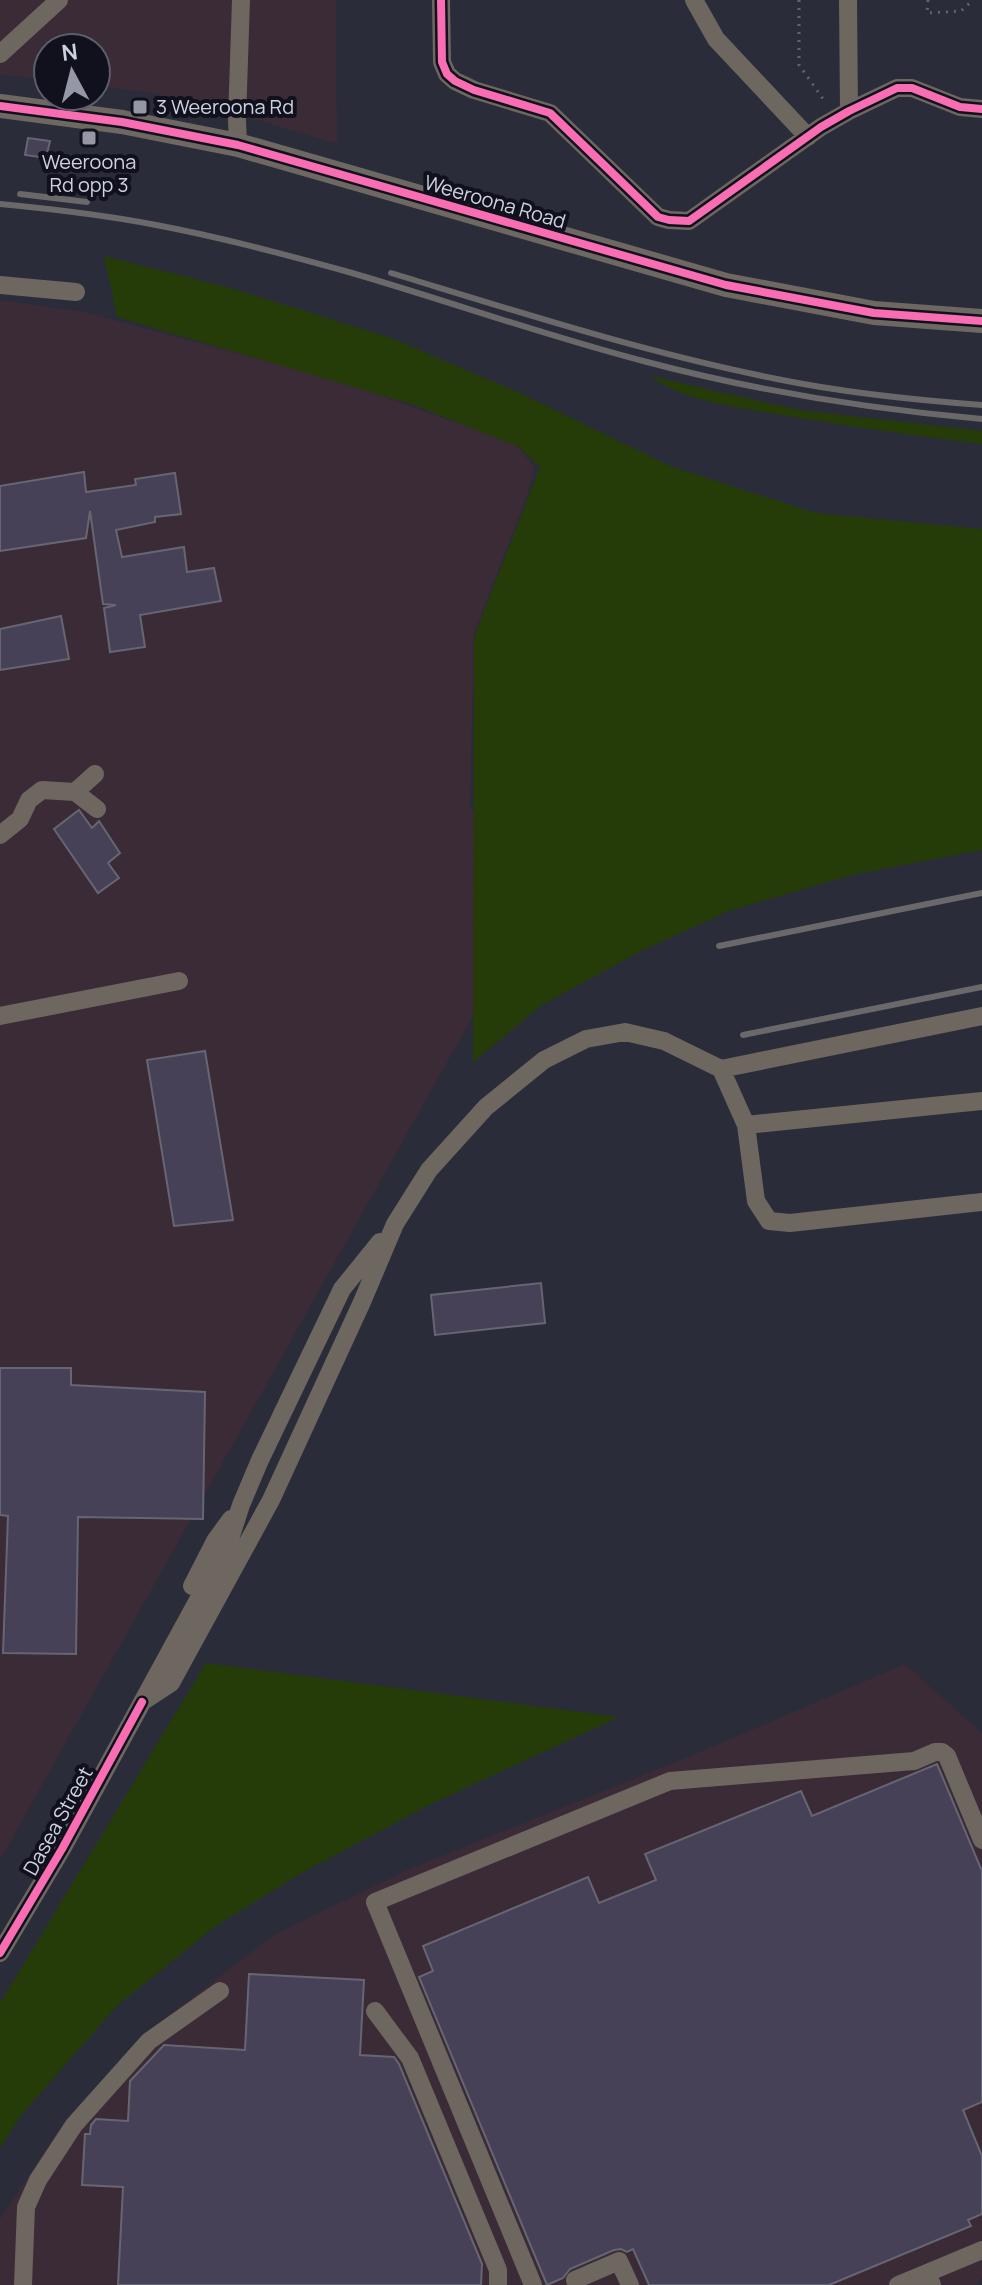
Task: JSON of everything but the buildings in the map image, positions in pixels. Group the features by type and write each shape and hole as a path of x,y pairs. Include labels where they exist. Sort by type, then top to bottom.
{"main road":[{"name":"Weeroona Road","path":"0,106 122,122 238,145 726,285 874,313 982,321"}],"street":[{"path":"0,54 59,0"},
{"path":"238,145 241,0"},
{"path":"441,0 442,62 447,74 474,90 550,113 658,217 669,220 689,221 844,113 897,88 912,88 960,107 982,109"},
{"path":"694,0 716,39 808,137"},
{"path":"844,113 848,0"},
{"path":"0,285 76,292"},
{"path":"75,792 95,774"},
{"path":"0,835 20,819 29,800 42,790 75,792 97,809"},
{"path":"0,1016 179,981"},
{"path":"142,1702 147,1673 215,1541 241,1505 342,1289 395,1224 429,1170 486,1107 544,1060 586,1039 625,1032 664,1041 721,1069 982,1016"},
{"path":"721,1069 746,1125 756,1201 769,1221 790,1223 982,1202"},
{"path":"746,1125 982,1101"},
{"path":"142,1702 171,1683 271,1500 395,1224"},
{"name":"Dasea Street","path":"0,1953 62,1849 142,1702"},
{"path":"533,2285 375,1902 670,1781 914,1761 935,1752 947,1756 977,1815 982,1840"},
{"path":"23,2285 26,2207 38,2180 74,2125 149,2041 220,1991"},
{"path":"375,2011 410,2058 498,2270 498,2285"},
{"path":"898,2285 929,2279 982,2250"},
{"path":"577,2285 575,2280 619,2261 630,2285"}],"path":[{"path":"799,0 799,65 829,107 844,113"},
{"path":"928,0 927,13 961,11 973,0"}],"shaded area":[{"path":"0,0 336,0 337,144 153,93 112,88 112,32 32,32 32,78 0,75"},
{"path":"0,300 84,312 330,378 514,443 534,466 528,493 474,633 470,804 516,939 0,1860"},
{"path":"905,1664 982,1733 982,2278 976,2285 0,2285 0,2219 63,2123 145,2033 274,1935 407,1870 693,1755"}],"green space":[{"path":"104,256 234,289 391,338 522,394 670,466 815,513 982,529 982,850 852,875 729,911 639,952 542,1005 473,1062 474,637 540,467 519,447 414,405 117,317"},
{"path":"649,376 799,410 982,431 982,444 734,407 681,393"},
{"path":"206,1663 619,1717 429,1805 298,1875 213,1928 117,2006 22,2114 0,2148 0,2003"}],"railway":[{"path":"20,194 87,202"},
{"path":"0,204 117,218 228,240 345,271 609,352 730,382 855,404 982,419"},
{"path":"391,273 583,331 728,369 854,392 982,405"},
{"path":"719,946 982,893"},
{"path":"743,1035 982,987"}],"cycle path":[{"path":"441,0 442,62 447,74 474,90 550,113 658,217 669,220 689,221 821,127 897,88 912,88 960,107 982,109"},
{"path":"0,106 122,122 238,145 726,285 874,313 982,321"},
{"path":"0,1953 62,1849 142,1702"}],"place":[{"name":"3 Weeroona Rd","path":"140,107"},
{"name":"Weeroona Rd opp 3","path":"89,138"}]}
